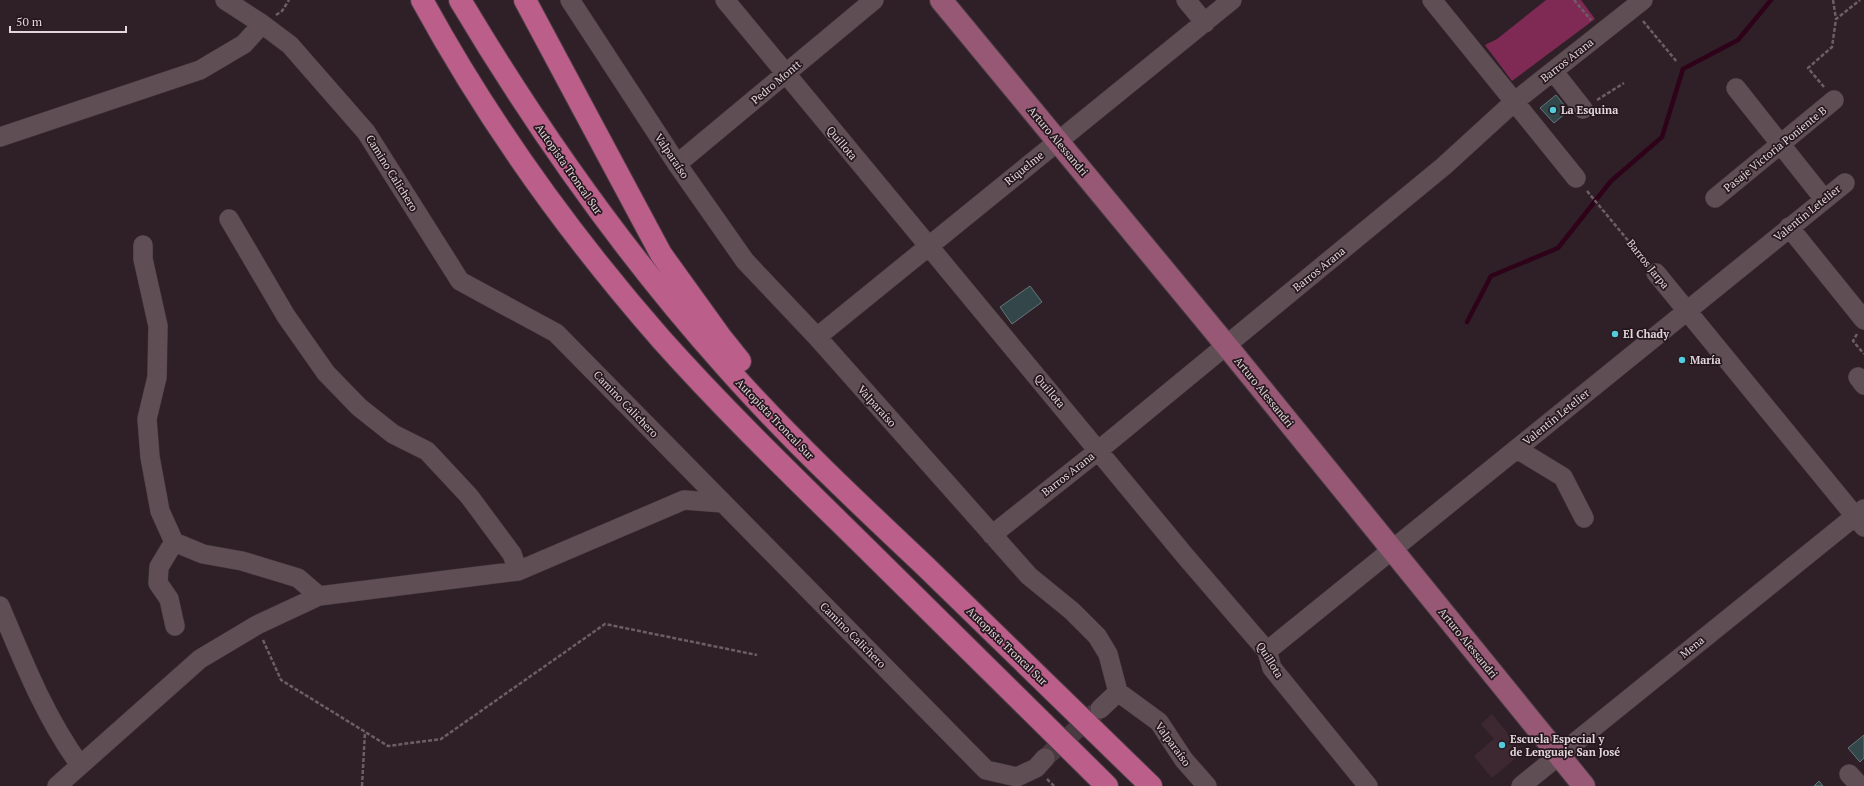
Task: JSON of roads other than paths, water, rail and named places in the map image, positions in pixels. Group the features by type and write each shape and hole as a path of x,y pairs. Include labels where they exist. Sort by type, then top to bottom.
{"highway":[{"path":"422,0 460,65 532,174 601,266 661,338 756,439 1107,786"},
{"name":"Autopista Troncal Sur","path":"460,0 505,74 557,154 639,264 692,329 758,403 822,469 1152,786"},
{"path":"525,0 662,254 720,336 872,516"}],"main road":[{"name":"Arturo Alessandri","path":"941,0 1226,345 1584,786"}],"street":[{"name":"Camino Calichero","path":"225,0 262,24 290,45 366,132 460,281 556,333 986,770 1017,777 1036,768 1045,758"},
{"name":"Valparaíso","path":"570,0 677,164 745,261 817,337 1029,576 1072,611 1097,636 1108,654 1118,692 1159,722 1184,760 1207,786"},
{"name":"Quillota","path":"725,0 785,75 1099,450 1186,557 1267,651 1272,668 1368,786"},
{"name":"Pedro Montt","path":"677,164 874,0"},
{"path":"1186,0 1205,23"},
{"name":"Riquelme","path":"817,337 1232,0"},
{"path":"1437,2 1514,102 1576,178"},
{"name":"Barros Arana","path":"992,535 1099,450 1444,166 1514,102 1638,4"},
{"path":"0,137 200,70 244,44 262,24"},
{"path":"1553,71 1583,109"},
{"path":"1736,88 1824,199"},
{"name":"Pasaje Victoria Poniente B","path":"1715,198 1834,100"},
{"name":"Valentín Letelier","path":"1267,651 1391,549 1517,449 1845,183"},
{"path":"229,219 286,316 326,373 359,407 393,434 427,451 470,496 512,554 518,572"},
{"path":"1790,227 1862,324"},
{"path":"143,245 143,260 158,326 157,377 147,419 150,449 160,512 174,542 203,554 242,561 298,578 319,596"},
{"name":"Barros Jarpa","path":"1656,273 1686,311 1861,517"},
{"path":"1517,449 1563,478 1584,518"},
{"path":"57,786 200,659 257,625 319,596 518,572 684,500 723,503"},
{"name":"Mena","path":"1521,786 1861,517"},
{"path":"174,542 159,566 158,583 169,599 175,626"},
{"path":"0,606 34,687 68,749 80,765"},
{"path":"1100,709 1118,692"}],"waterway":[{"path":"1467,322 1491,276 1558,248 1611,181 1662,137 1683,69 1738,40 1771,0"}],"tunnel":[{"path":"1045,758 1096,712"}],"place":[{"name":"La Esquina","path":"1553,110"},
{"name":"El Chady","path":"1615,334"},
{"name":"María","path":"1682,360"},
{"name":"Escuela Especial y de Lenguaje San José","path":"1502,745"}]}
